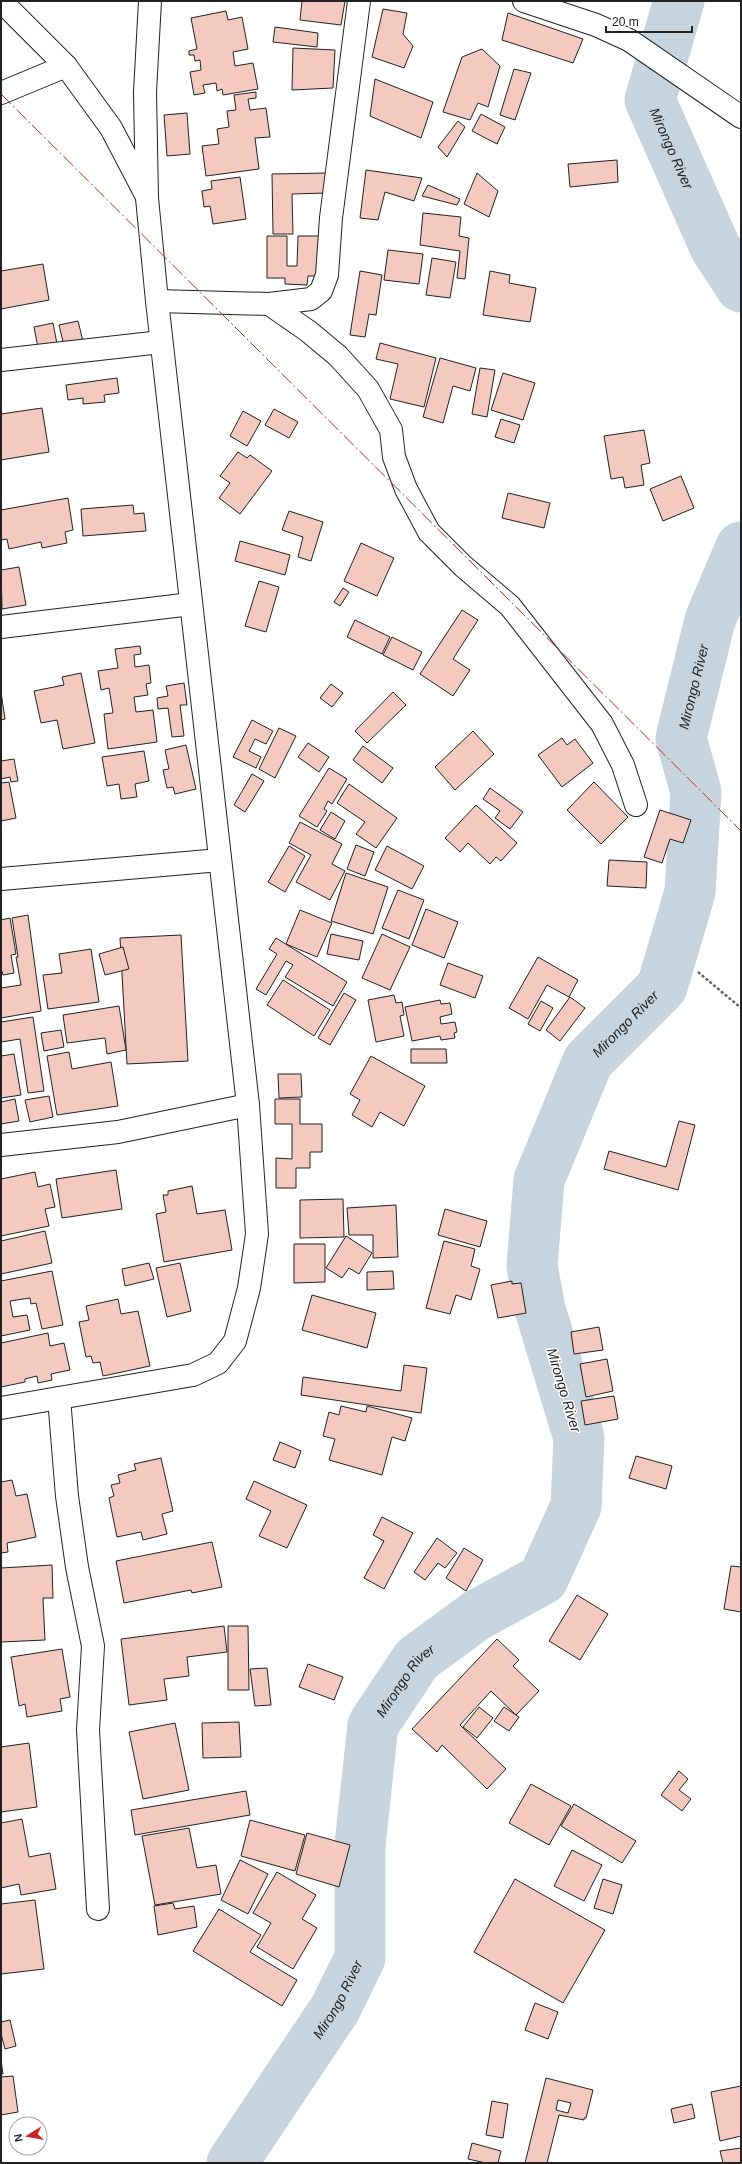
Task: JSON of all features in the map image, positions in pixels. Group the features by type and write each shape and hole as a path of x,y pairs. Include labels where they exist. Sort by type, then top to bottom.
{"street":[{"path":"1,1 66,66 111,128 147,198"},
{"path":"1,1408 193,1374 218,1363 235,1341 250,1288 257,1234 248,1105 161,342 147,198 145,92 150,1"},
{"path":"157,301 269,304 311,299 321,291 327,276 331,218 359,1"},
{"path":"524,1 596,24 629,40 740,117"},
{"path":"1,93 66,66"},
{"path":"269,304 308,331 338,356 368,389 391,430 394,457 406,489 429,532 463,566 510,606 602,724 623,765 636,805"},
{"path":"1,360 161,342"},
{"path":"1,626 191,604"},
{"path":"1,879 220,860"},
{"path":"1,1145 118,1132 248,1105"},
{"path":"59,1398 67,1496 77,1567 93,1646 88,1730 98,1909"}],"path":[{"path":"698,972 741,1008"}],"building":[{"path":"302,1 345,1 341,25 300,20"},
{"path":"383,9 407,13 403,34 413,46 404,68 372,57"},
{"path":"226,11 228,20 242,17 248,49 233,52 235,66 253,63 258,89 223,95 222,89 217,91 216,83 203,85 205,93 194,95 190,72 201,70 200,60 195,61 194,55 189,55 189,51 197,49 191,18"},
{"path":"508,13 583,39 573,63 502,40"},
{"path":"275,27 318,33 317,47 273,42"},
{"path":"293,48 335,50 333,88 292,90"},
{"path":"482,49 500,66 488,107 478,103 470,120 443,112 462,57"},
{"path":"514,69 531,73 515,120 500,115"},
{"path":"375,79 433,102 421,138 370,116"},
{"path":"256,92 256,98 248,99 250,110 266,108 270,137 255,138 259,169 206,176 202,146 219,144 217,129 229,127 227,111 236,110 234,95"},
{"path":"187,113 190,154 167,156 164,115"},
{"path":"481,114 505,127 497,144 472,131"},
{"path":"458,121 465,127 447,157 438,147"},
{"path":"617,160 618,182 570,187 568,164"},
{"path":"366,170 422,178 414,201 385,192 378,220 360,218"},
{"path":"327,173 327,193 292,194 293,234 273,234 272,174"},
{"path":"477,173 498,191 489,217 464,204"},
{"path":"240,177 246,219 213,224 210,206 204,207 202,191 212,189 211,181"},
{"path":"428,185 460,199 457,205 422,196"},
{"path":"423,213 461,217 459,236 469,238 465,279 457,278 460,251 420,245"},
{"path":"267,236 287,236 287,266 297,266 298,236 319,236 319,276 308,276 307,285 285,284 285,278 267,278"},
{"path":"388,250 423,254 419,284 384,280"},
{"path":"432,258 456,262 450,298 426,295"},
{"path":"43,264 49,300 1,309 1,271"},
{"path":"360,271 382,275 376,315 369,314 365,337 350,335"},
{"path":"490,271 510,275 509,283 536,288 530,322 483,315"},
{"path":"78,321 83,341 64,346 59,325"},
{"path":"53,323 57,344 38,348 34,327"},
{"path":"380,343 436,358 424,407 390,399 398,364 376,359"},
{"path":"440,358 476,368 470,391 453,386 443,423 423,417"},
{"path":"480,368 495,370 487,417 472,414"},
{"path":"503,373 535,383 523,420 491,410"},
{"path":"117,378 119,393 104,395 105,402 83,404 83,398 68,400 66,385"},
{"path":"42,408 49,452 1,460 1,414"},
{"path":"274,409 298,422 289,438 265,425"},
{"path":"243,411 261,421 247,446 230,436"},
{"path":"501,419 520,425 514,443 495,437"},
{"path":"644,430 650,463 641,465 644,485 625,488 623,477 611,479 604,436"},
{"path":"238,452 247,458 250,455 272,471 240,514 219,498 230,483 220,476"},
{"path":"681,476 694,508 663,521 650,489"},
{"path":"508,493 550,503 544,528 502,518"},
{"path":"68,498 73,530 65,532 67,543 42,548 41,542 9,549 7,539 1,540 1,510"},
{"path":"133,505 134,514 144,513 146,531 83,536 81,509"},
{"path":"289,511 323,522 311,561 298,557 303,537 282,530"},
{"path":"240,541 290,555 285,575 235,561"},
{"path":"361,543 394,558 377,596 344,581"},
{"path":"19,567 26,605 2,609 1,570"},
{"path":"259,581 279,587 266,632 245,626"},
{"path":"343,588 349,592 340,606 334,602"},
{"path":"462,610 478,620 453,659 470,670 453,696 420,674"},
{"path":"355,620 390,637 382,654 347,637"},
{"path":"392,637 422,652 413,670 383,655"},
{"path":"140,646 141,654 134,655 135,667 149,665 151,683 146,684 148,695 134,697 136,712 153,710 157,742 108,749 104,714 113,713 109,688 101,690 98,671 118,668 115,649"},
{"path":"81,673 95,743 63,749 57,720 41,723 34,691 64,685 62,677"},
{"path":"184,683 187,705 180,705 184,736 172,737 168,708 158,709 157,698 168,696 166,686"},
{"path":"331,684 343,693 332,707 320,698"},
{"path":"1,692 5,719 1,720"},
{"path":"393,692 406,705 367,743 355,731"},
{"path":"252,720 273,731 266,744 255,739 249,751 261,757 256,768 233,757"},
{"path":"279,728 296,736 275,778 259,769"},
{"path":"473,731 494,754 455,790 435,767"},
{"path":"562,738 567,745 575,739 593,763 562,787 538,755"},
{"path":"308,743 329,757 319,772 298,757"},
{"path":"186,745 196,789 175,794 173,787 167,788 163,770 169,769 165,750"},
{"path":"363,746 393,768 382,783 353,760"},
{"path":"144,751 149,781 135,784 137,797 121,799 119,784 107,786 102,757"},
{"path":"14,759 18,781 11,782 10,777 1,779 1,761"},
{"path":"329,768 347,779 332,804 328,801 324,809 327,811 317,827 299,816"},
{"path":"252,774 264,781 245,812 234,805"},
{"path":"9,782 16,818 1,821 1,783"},
{"path":"594,782 628,817 601,844 567,810"},
{"path":"349,784 397,818 376,848 356,834 365,822 337,803"},
{"path":"490,788 523,812 510,829 495,818 500,811 483,799"},
{"path":"476,805 517,843 501,861 496,857 490,864 468,843 460,852 445,838"},
{"path":"660,810 691,820 683,843 670,839 662,863 644,857"},
{"path":"331,812 345,821 335,839 320,830"},
{"path":"300,822 342,844 332,864 345,871 330,900 296,882 311,855 289,843"},
{"path":"356,845 374,852 365,876 347,869"},
{"path":"289,846 305,856 285,892 268,882"},
{"path":"387,846 424,866 412,889 375,870"},
{"path":"609,860 647,862 646,888 607,886"},
{"path":"346,873 388,887 373,934 331,921"},
{"path":"398,890 424,900 409,939 382,928"},
{"path":"426,909 458,922 444,958 412,945"},
{"path":"300,910 332,923 317,957 286,944"},
{"path":"28,915 41,1011 1,1018 1,988 21,985 16,957 18,957 12,918"},
{"path":"10,918 16,954 11,955 14,973 3,975 1,968 1,920"},
{"path":"331,934 363,941 359,960 327,954"},
{"path":"382,934 410,947 390,990 362,978"},
{"path":"181,935 188,1061 127,1064 120,938"},
{"path":"276,938 347,982 333,1006 285,977 293,965 286,961 266,995 256,989 277,954 269,949"},
{"path":"123,947 129,969 105,975 99,954"},
{"path":"91,949 99,1002 48,1009 43,975 62,973 59,954"},
{"path":"538,957 578,980 569,997 547,985 528,1019 509,1008"},
{"path":"448,963 483,976 475,998 440,985"},
{"path":"283,980 330,1010 314,1036 267,1005"},
{"path":"344,993 356,1000 330,1045 318,1038"},
{"path":"394,995 396,1003 402,1002 404,1015 400,1016 404,1036 376,1042 368,1000"},
{"path":"570,997 585,1008 560,1041 546,1030"},
{"path":"440,1000 441,1004 450,1003 452,1014 440,1017 441,1024 455,1022 457,1032 454,1033 455,1038 441,1040 440,1036 412,1041 405,1007"},
{"path":"541,1001 553,1008 540,1031 528,1024"},
{"path":"119,1006 126,1050 107,1054 105,1038 67,1043 63,1015"},
{"path":"33,1017 44,1091 28,1093 20,1039 1,1042 1,1022"},
{"path":"61,1030 64,1047 44,1051 41,1033"},
{"path":"411,1049 446,1049 447,1063 411,1063"},
{"path":"69,1052 72,1069 111,1062 118,1106 57,1115 47,1056"},
{"path":"14,1054 21,1095 1,1098 1,1056"},
{"path":"371,1056 425,1086 404,1126 380,1112 372,1127 352,1115 360,1100 350,1094"},
{"path":"278,1074 301,1074 302,1097 279,1098"},
{"path":"49,1096 53,1117 30,1122 25,1100"},
{"path":"15,1099 19,1121 1,1124 1,1102"},
{"path":"275,1099 300,1099 300,1124 322,1124 322,1152 310,1152 310,1168 296,1168 296,1188 276,1188 276,1158 292,1159 292,1124 275,1124"},
{"path":"679,1121 695,1125 678,1190 604,1169 609,1151 666,1167"},
{"path":"116,1170 122,1209 62,1218 56,1179"},
{"path":"35,1172 38,1187 50,1184 55,1207 45,1209 49,1226 1,1236 1,1179"},
{"path":"192,1186 197,1214 225,1210 232,1250 164,1262 156,1214 166,1212 163,1195 168,1195 168,1191"},
{"path":"343,1199 344,1237 300,1238 300,1200"},
{"path":"396,1205 398,1257 373,1258 373,1235 349,1235 347,1208"},
{"path":"445,1209 487,1221 480,1247 438,1235"},
{"path":"45,1231 52,1263 1,1274 1,1241"},
{"path":"346,1236 372,1253 359,1274 349,1268 342,1278 326,1268"},
{"path":"444,1241 475,1249 471,1266 480,1269 471,1300 456,1295 450,1314 426,1308"},
{"path":"294,1244 325,1244 325,1282 294,1283"},
{"path":"149,1263 154,1279 125,1286 122,1269"},
{"path":"180,1263 191,1311 167,1317 156,1268"},
{"path":"52,1271 63,1325 42,1329 36,1303 31,1304 30,1298 10,1301 13,1317 27,1315 30,1330 1,1336 1,1281"},
{"path":"393,1271 394,1289 367,1290 367,1272"},
{"path":"512,1281 512,1284 521,1283 526,1313 498,1318 491,1285"},
{"path":"312,1295 376,1313 367,1348 302,1330"},
{"path":"118,1299 121,1314 138,1311 150,1366 103,1376 100,1362 93,1363 91,1356 86,1357 79,1322 89,1320 86,1306"},
{"path":"599,1327 603,1350 574,1354 571,1332"},
{"path":"48,1333 50,1346 64,1343 70,1370 51,1374 52,1380 38,1383 37,1376 25,1379 25,1382 1,1387 1,1343"},
{"path":"607,1359 613,1391 586,1397 580,1364"},
{"path":"404,1365 427,1368 421,1413 301,1395 303,1377 401,1391"},
{"path":"614,1396 618,1419 585,1425 581,1401"},
{"path":"341,1406 366,1412 367,1406 412,1418 405,1441 392,1437 382,1475 329,1460 335,1439 323,1436 329,1412 339,1415"},
{"path":"280,1442 301,1451 295,1468 273,1460"},
{"path":"636,1456 672,1466 666,1489 629,1478"},
{"path":"161,1458 173,1511 162,1514 167,1534 143,1540 141,1532 117,1537 109,1498 114,1496 111,1485 120,1483 118,1475 136,1470 134,1464"},
{"path":"12,1480 16,1496 27,1494 36,1537 7,1543 8,1552 1,1553 1,1482"},
{"path":"254,1481 307,1505 287,1548 259,1536 271,1511 246,1499"},
{"path":"382,1517 413,1533 384,1589 364,1578 384,1541 373,1535"},
{"path":"437,1538 457,1553 445,1568 438,1563 425,1580 414,1572"},
{"path":"212,1542 222,1587 192,1593 191,1590 124,1603 116,1561"},
{"path":"464,1548 483,1560 466,1591 446,1578"},
{"path":"52,1565 53,1598 43,1598 45,1640 1,1642 1,1568"},
{"path":"731,1566 741,1567 741,1612 724,1609"},
{"path":"577,1595 608,1614 580,1660 549,1641"},
{"path":"224,1626 227,1652 187,1657 189,1676 164,1679 167,1700 129,1705 121,1639"},
{"path":"228,1626 248,1626 249,1690 228,1690"},
{"path":"497,1639 519,1660 513,1666 539,1691 516,1715 491,1691 460,1725 506,1769 487,1789 442,1745 437,1752 412,1729"},
{"path":"62,1649 70,1697 60,1699 62,1711 27,1717 25,1704 19,1706 11,1657"},
{"path":"308,1664 343,1677 334,1700 299,1687"},
{"path":"267,1668 271,1705 255,1706 250,1669"},
{"path":"479,1707 493,1718 477,1738 463,1727"},
{"path":"504,1707 519,1717 509,1731 494,1721"},
{"path":"239,1722 241,1757 203,1758 202,1723"},
{"path":"175,1723 189,1790 143,1799 129,1732"},
{"path":"29,1743 37,1807 1,1812 1,1747"},
{"path":"679,1771 688,1779 679,1790 691,1799 682,1811 661,1795"},
{"path":"531,1784 571,1806 549,1845 509,1823"},
{"path":"246,1791 250,1815 135,1835 131,1810"},
{"path":"574,1804 636,1841 622,1863 561,1826"},
{"path":"22,1819 29,1857 50,1853 56,1889 21,1895 19,1884 1,1888 1,1823"},
{"path":"250,1820 305,1835 295,1871 241,1856"},
{"path":"189,1828 197,1868 216,1865 221,1894 155,1905 142,1836"},
{"path":"307,1833 350,1845 339,1887 296,1874"},
{"path":"572,1850 602,1865 584,1901 554,1886"},
{"path":"240,1860 268,1874 248,1914 221,1900"},
{"path":"277,1872 316,1895 302,1919 317,1928 293,1969 257,1947 271,1923 253,1913"},
{"path":"515,1879 605,1930 563,2003 474,1952"},
{"path":"603,1879 622,1885 613,1914 594,1908"},
{"path":"35,1900 44,1969 1,1974 1,1904"},
{"path":"173,1903 175,1909 194,1906 197,1927 158,1935 154,1906"},
{"path":"219,1909 261,1935 250,1952 297,1980 282,2006 193,1951"},
{"path":"535,2003 558,2012 548,2039 525,2030"},
{"path":"10,2020 16,2046 5,2049 1,2034 1,2022"},
{"path":"1,2060 3,2074 1,2074"},
{"path":"13,2076 18,2112 1,2115 1,2077"},
{"path":"546,2078 593,2090 586,2118 584,2118 584,2120 559,2115 547,2163 525,2163","holes":["558,2100 571,2103 568,2113 556,2110"]},
{"path":"741,2086 741,2136 720,2141 711,2092"},
{"path":"492,2101 508,2104 503,2138 486,2135"},
{"path":"692,2104 695,2118 674,2123 671,2109"},
{"path":"472,2143 501,2151 498,2163 486,2163 468,2159"},
{"path":"741,2148 741,2163 723,2163 720,2151"}],"waterway":[{"name":"Mirongo River","path":"679,1 650,100 715,247 741,287"},
{"name":"Mirongo River","path":"232,2163 335,2009 360,1958 360,1845 373,1725 417,1659 477,1615 543,1579 576,1506 579,1438 540,1309 532,1266 539,1180 588,1061 662,987 690,892 696,792 681,738 710,620 741,547"}],"power":[{"path":"1,94 741,831"}]}
